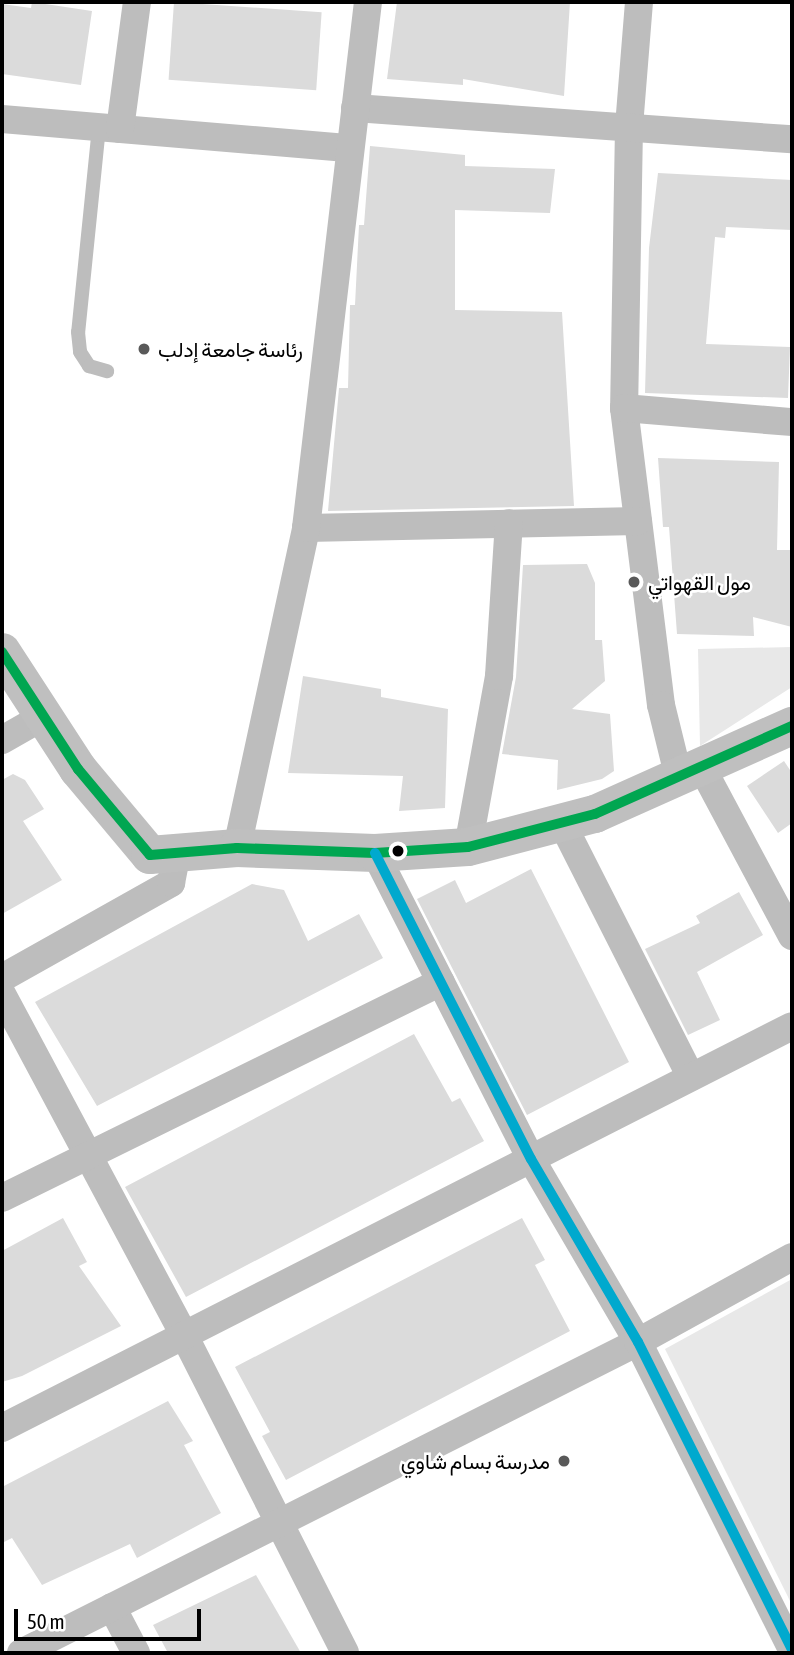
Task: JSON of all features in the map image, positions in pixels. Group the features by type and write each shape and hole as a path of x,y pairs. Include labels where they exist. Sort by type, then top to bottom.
{"street":[{"path":"110,128 137,2"},
{"path":"237,848 306,528 368,2"},
{"path":"639,2 629,127 624,408 660,705 689,769 792,936"},
{"path":"355,108 792,139"},
{"path":"2,119 350,148"},
{"path":"624,408 792,422"},
{"path":"306,528 638,521"},
{"path":"468,847 499,676 509,523"},
{"path":"2,652 78,768 150,855 237,848 375,853 468,847 595,814 689,769 792,726"},
{"path":"2,740 44,716"},
{"path":"561,821 691,1077"},
{"path":"2,978 171,883 177,853"},
{"path":"375,853 531,1159 638,1342 792,1649"},
{"path":"2,1198 440,982"},
{"path":"2,994 184,1335 345,1653"},
{"path":"2,1428 792,1026"},
{"path":"21,1653 638,1342 792,1257"},
{"path":"112,1607 136,1653"}],"lane":[{"path":"107,371 89,366 80,352 78,332 110,128"}],"shaded area":[{"path":"792,647 792,687 700,746 698,649"},
{"path":"792,1279 792,1605 665,1349"}],"building":[{"path":"32,2 92,11 81,85 2,74 2,4 31,8"},
{"path":"174,2 322,12 316,90 169,80"},
{"path":"397,2 570,2 564,96 463,79 463,85 387,79"},
{"path":"370,146 465,155 465,166 555,169 550,213 455,210 455,310 562,312 574,506 328,511 339,388 348,388 350,305 355,305 359,225 364,225"},
{"path":"658,173 792,180 792,230 726,227 725,238 715,237 706,344 790,347 788,398 645,393 649,248"},
{"path":"658,458 779,462 777,550 792,550 792,627 753,617 754,636 677,634 669,527 663,527"},
{"path":"587,564 595,583 595,640 602,640 605,681 572,709 610,714 614,771 602,779 557,790 558,760 502,754 516,677 523,565"},
{"path":"303,676 381,689 381,697 448,709 445,808 399,811 403,776 288,773"},
{"path":"784,761 792,773 792,823 778,833 747,786"},
{"path":"13,774 25,780 44,809 23,821 62,880 2,914 2,780"},
{"path":"531,869 629,1062 527,1115 417,899 455,880 466,903"},
{"path":"252,884 284,890 308,941 359,914 383,958 97,1106 35,1002"},
{"path":"739,892 763,935 697,972 720,1020 688,1035 645,949 700,923 696,916"},
{"path":"414,1034 452,1102 460,1098 484,1141 186,1297 125,1187"},
{"path":"63,1218 87,1262 79,1266 121,1326 22,1376 2,1382 2,1251"},
{"path":"522,1218 545,1260 535,1265 570,1331 286,1480 262,1436 270,1432 235,1367"},
{"path":"168,1401 193,1441 184,1445 221,1513 137,1558 130,1544 42,1585 12,1538 2,1543 2,1487"},
{"path":"256,1575 301,1653 168,1653 153,1625"}],"transit line":[{"path":"2,652 78,769 150,855 237,848 375,853 468,847 595,814 792,726"},
{"path":"375,853 531,1159 638,1342 792,1649"}],"place":[{"name":"رئاسة جامعة إدلب","path":"144,349"},
{"name":"مول القهواتي","path":"634,582"},
{"name":"مدرسة بسام شاوي","path":"564,1461"}]}
